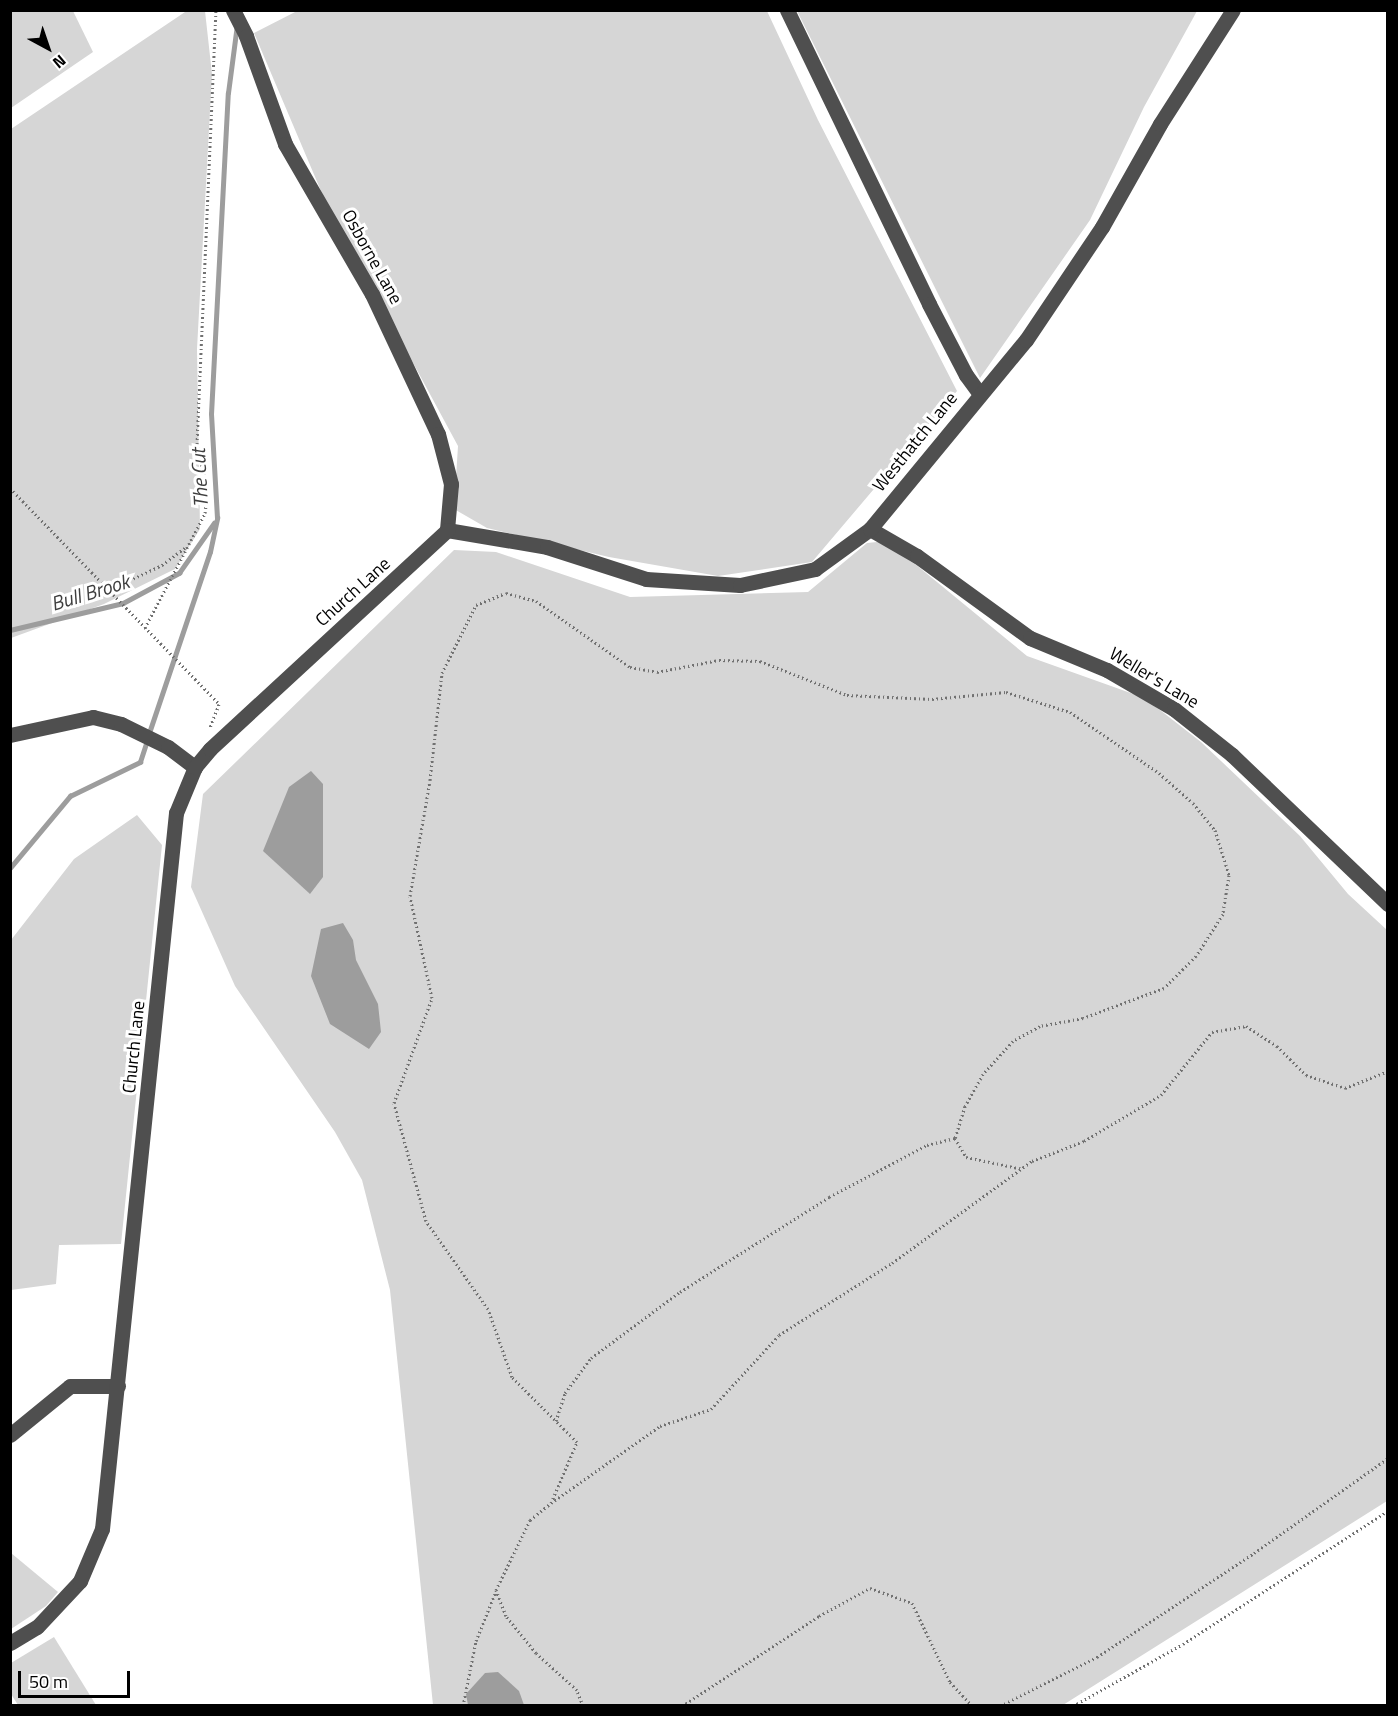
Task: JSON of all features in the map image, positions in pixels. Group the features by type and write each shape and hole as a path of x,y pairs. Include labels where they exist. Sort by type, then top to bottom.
{"street":[{"name":"Osborne Lane","path":"233,10 246,36 285,144 372,294 438,434 451,484 447,530"},
{"path":"787,10 929,304 966,375 980,394"},
{"name":"Westhatch Lane","path":"447,530 547,547 646,579 741,585 815,569 870,529 1026,340 1102,227 1160,124 1233,10"},
{"name":"Weller's Lane","path":"870,529 917,556 1030,638 1107,670 1174,709 1232,755 1388,904"},
{"name":"Church Lane","path":"10,1643 37,1627 80,1581 102,1529 176,813 195,767 210,749 447,530"},
{"path":"10,735 93,717 121,724 159,742 195,767"},
{"path":"10,1435 69,1386 118,1386"}],"path":[{"path":"145,628 205,513 208,492 197,444 216,10"},
{"path":"10,488 219,705 204,744 210,749"},
{"path":"108,591 162,565 188,546"},
{"path":"551,1503 577,1442 512,1377 488,1310 426,1221 394,1103 432,998 410,896 430,780 442,673 476,605 506,593 536,600 630,667 657,672 719,660 759,662 847,695 932,699 1006,692 1070,712 1159,773 1192,803 1215,830 1228,875 1223,914 1196,956 1164,988 1083,1018 1040,1026 1013,1041 983,1074 965,1106 955,1138 966,1157 1023,1169"},
{"path":"463,1706 476,1641 496,1590 530,1520 660,1426 711,1409 779,1335 892,1263 1032,1161 1084,1141 1161,1095 1212,1032 1246,1026 1277,1046 1306,1075 1345,1088 1388,1071"},
{"path":"556,1421 565,1393 591,1358 680,1292 829,1197 927,1145 955,1138"},
{"path":"1000,1706 1097,1657 1254,1554 1388,1458"},
{"path":"1073,1706 1183,1644 1388,1511"},
{"path":"682,1706 819,1616 870,1588 912,1603 950,1682 972,1706"},
{"path":"496,1590 506,1616 536,1653 577,1690 583,1706"}],"shaded area":[{"path":"11,10 73,11 93,52 11,108"},
{"path":"188,10 205,11 212,74 197,349 200,529 175,569 104,604 11,638 11,129"},
{"path":"299,10 767,11 818,120 957,391 812,562 718,576 609,557 487,528 454,509 458,446 324,198 254,33"},
{"path":"797,11 1197,11 1144,107 1090,220 980,378"},
{"path":"887,541 1027,656 1139,696 1160,710 1201,742 1300,836 1348,894 1387,930 1387,1501 1063,1705 433,1705 390,1290 362,1180 335,1132 235,986 191,887 203,794 454,550 496,552 630,597 808,592 867,543"},
{"path":"311,771 323,784 323,877 310,894 263,851 289,787"},
{"path":"137,815 162,845 121,1244 59,1245 56,1284 11,1290 11,940 74,859"},
{"path":"343,923 353,940 356,960 378,1004 381,1032 369,1049 330,1024 311,976 321,929"},
{"path":"11,1553 58,1592 46,1606 11,1629"},
{"path":"54,1637 96,1705 18,1705 11,1694 11,1663"},
{"path":"498,1672 519,1691 524,1705 468,1705 466,1694 485,1673"}],"waterway":[{"name":"The Cut","path":"149,733 210,552 217,518 211,414 228,93 237,25"},
{"name":"Bull Brook","path":"10,630 123,603 179,573 214,523"},
{"name":"The Cut","path":"10,868 70,796 140,762 147,741"}]}
